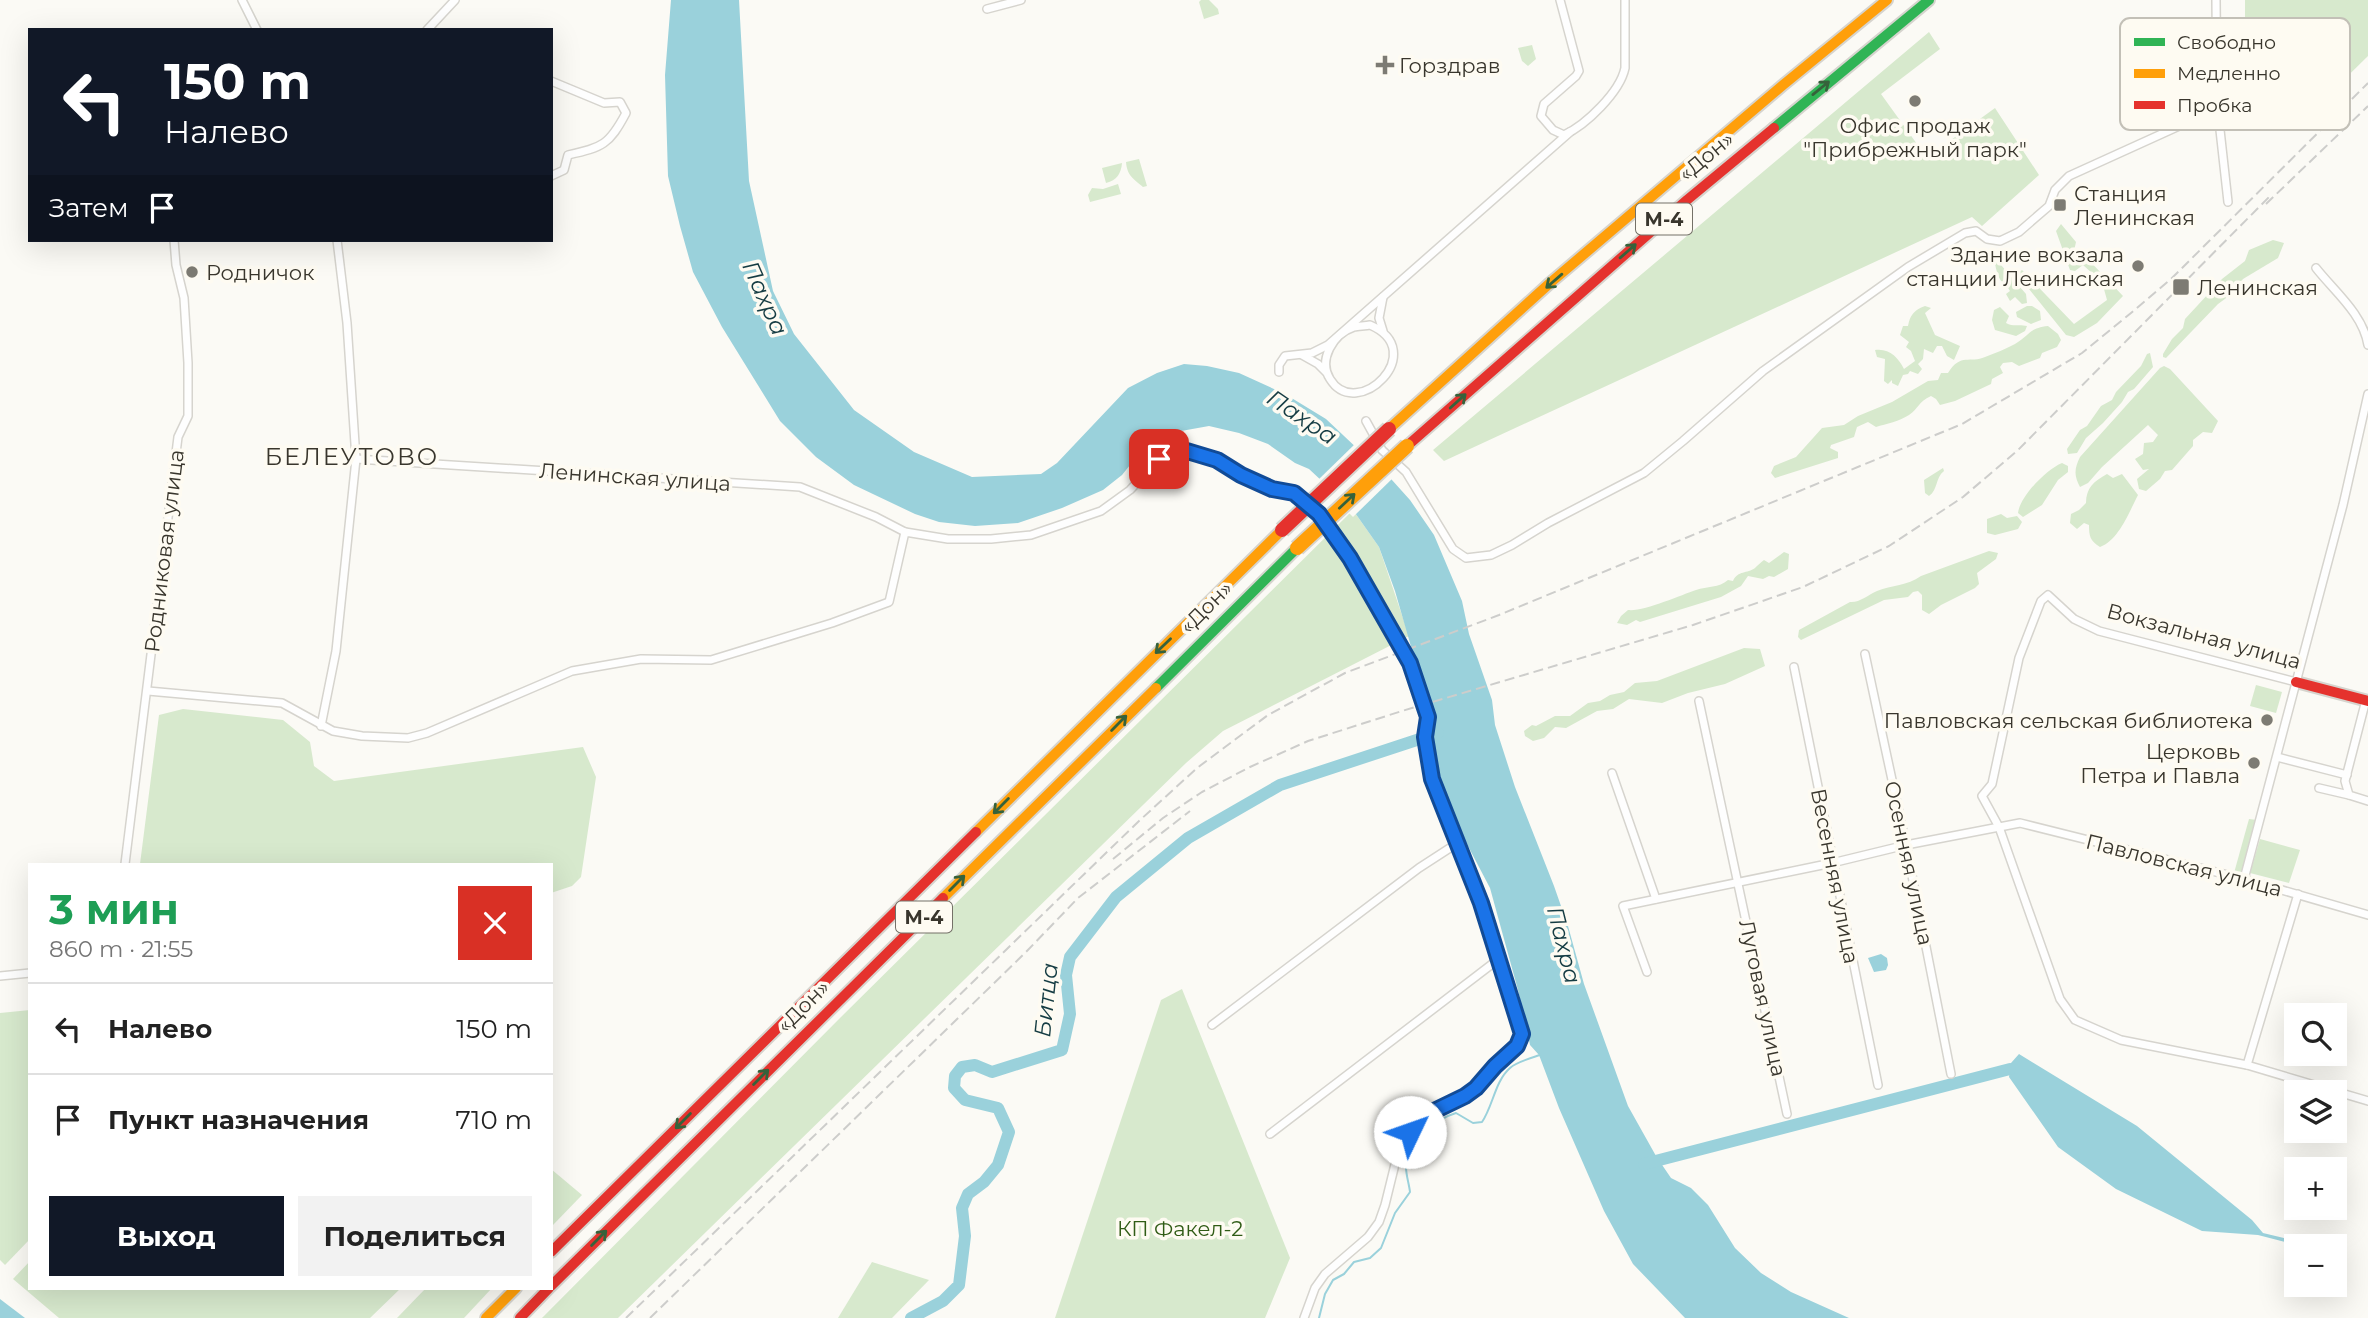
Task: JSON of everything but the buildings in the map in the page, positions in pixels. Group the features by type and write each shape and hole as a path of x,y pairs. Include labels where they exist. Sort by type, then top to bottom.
{"main road":[{"name":"«Дон»","path":"553,1250 1130,678 1389,429 1652,196 1887,0"},
{"name":"«Дон»","path":"553,1284 1297,548 1406,446 1688,200 1929,0"},
{"name":"Вокзальная улица","path":"2296,682 2367,701"},
{"path":"486,1318 514,1290"},
{"name":"«Дон»","path":"520,1318 547,1290"}],"street":[{"path":"242,0 256,28"},
{"path":"430,28 455,0"},
{"path":"987,9 1021,0"},
{"path":"1560,0 1579,71 1544,104 1541,116 1558,134 1570,132"},
{"path":"1279,372 1279,365 1285,356 1302,355 1328,345 1614,94 1623,77 1625,0"},
{"path":"2216,0 2216,18"},
{"path":"553,81 604,103 620,102 626,113 614,136 593,149 568,155 564,170 553,175"},
{"path":"1366,421 1382,450 1406,472 1453,549 1466,558 1492,555 1644,473 1763,371 1908,267 1965,233 1976,231 1987,239 2000,241 2019,232 2049,206 2055,190 2070,176 2171,130"},
{"path":"2220,130 2228,202"},
{"name":"Родниковая улица","path":"125,863 178,437 188,416 184,298 176,265 174,242"},
{"path":"321,726 336,651 356,459 348,332 337,242"},
{"path":"2316,268 2352,309 2367,332 2368,345"},
{"path":"1302,355 1318,364 1334,386 1348,393 1364,392 1380,384 1391,366 1394,349 1379,318 1383,297"},
{"path":"1326,372 1326,351 1341,334 1353,327 1370,325 1383,331"},
{"path":"2244,879 2354,461 2368,394"},
{"name":"Ленинская улица","path":"356,459 800,487 905,531 948,539 991,539 1031,535 1101,511 1130,490 1159,459 1187,451 1217,460 1272,489 1294,493 1319,514 1350,558 1409,662 1428,717 1425,737 1432,779 1481,903 1522,1034 1517,1046 1476,1088 1421,1120 1400,1144 1379,1222 1368,1237 1325,1273 1315,1288 1304,1318"},
{"path":"148,691 282,703 333,732 408,738 427,733 572,671 641,659 711,660 832,623 889,602 905,531"},
{"name":"Вокзальная улица","path":"1999,827 1982,796 1992,784 2019,658 2041,601 2048,595 2074,619 2099,631 2296,682"},
{"name":"Осенняя улица","path":"1865,654 1951,1074"},
{"name":"Весенняя улица","path":"1794,667 1878,1085"},
{"name":"Луговая улица","path":"1699,701 1787,1114"},
{"path":"2349,795 2345,781 2367,701"},
{"path":"2277,757 2347,775"},
{"path":"1612,773 1656,899"},
{"path":"2319,788 2368,801"},
{"name":"Павловская улица","path":"1999,827 2020,824 2244,879 2368,915"},
{"path":"1647,972 1623,906 1999,827 2060,999 2074,1020 2121,1040 2248,1065 2368,1101"},
{"path":"1212,1025 1419,868 1456,844"},
{"path":"2248,1065 2298,894"},
{"path":"1270,1134 1500,958"},
{"path":"0,976 28,973"}],"green space":[{"path":"1209,0 1219,14 1204,19 1199,2"},
{"path":"2245,0 2368,0 2368,56 2350,74 2350,18 2245,18"},
{"path":"1929,32 1940,49 1881,94 1917,144 1940,148 1995,108 2039,175 1982,226 1972,217 1444,461 1433,450"},
{"path":"1532,45 1536,59 1528,66 1522,61 1518,48"},
{"path":"1139,159 1147,186 1143,187 1132,177 1126,162"},
{"path":"1122,163 1118,176 1106,183 1102,168"},
{"path":"1118,184 1121,194 1090,202 1088,195 1092,188 1103,189"},
{"path":"2061,224 2076,242 2074,251 2079,258 2084,255 2123,296 2097,323 2074,337 2066,335 2017,274 2022,270 2074,324 2107,300 2102,282 2083,265 2075,271 2070,270 2056,231"},
{"path":"2273,240 2284,243 2278,258 2243,279 2233,293 2218,304 2166,358 2163,357 2172,339 2183,328 2185,319 2222,279 2245,261 2249,250"},
{"path":"1995,258 2026,294 2027,303 2022,304 2015,297 2010,301 2006,294 2010,291 2000,278"},
{"path":"1925,306 1931,308 1925,313 1935,335 1960,346 1954,360 1947,356 1942,346 1937,346 1933,353 1924,349 1923,359 1918,364 1922,369 1918,374 1910,371 1903,375 1898,386 1892,383 1892,380 1888,384 1884,381 1885,359 1877,357 1875,350 1885,350 1893,354 1904,369 1915,361 1906,347 1909,342 1900,335 1903,326 1908,326 1913,313"},
{"path":"2027,306 2040,311 2041,320 2031,324 2017,317 2016,312"},
{"path":"2000,307 2009,316 2006,323 2027,326 2025,331 2016,336 1995,330 1992,320 1994,310"},
{"path":"2048,326 2061,340 2057,347 2042,353 2040,358 2019,366 2012,362 2003,363 2000,367 2003,373 1992,379 1991,384 1955,401 1940,405 1931,396 1901,419 1876,427 1868,422 1857,427 1854,437 1831,445 1830,448 1838,452 1838,458 1775,478 1771,473 1774,466 1796,457 1822,428 1844,425 1928,381 1938,380 1941,373 1948,373 1961,361 1980,359 2015,344 2033,330"},
{"path":"2150,353 2153,367 2086,438 2077,453 2068,454 2067,449 2080,430 2087,426 2101,406 2112,400"},
{"path":"2164,366 2170,369 2218,421 2212,433 2203,432 2193,440 2193,446 2172,470 2165,471 2146,491 2139,489 2137,479 2149,469 2143,470 2135,459 2143,454 2144,443 2153,442 2158,435 2148,425 2088,483 2080,487 2076,472 2080,457"},
{"path":"2062,463 2068,466 2068,472 2058,480 2042,505 2023,517 2018,513 2029,491 2042,477"},
{"path":"1943,468 1934,491 1929,496 1925,493 1924,480"},
{"path":"2107,474 2113,478 2122,474 2138,495 2118,532 2100,547 2091,538 2089,525 2084,523 2077,529 2070,523 2071,514 2086,503 2087,493 2092,485"},
{"path":"1353,510 1379,547 1409,636 1223,731 1186,763 618,1318 542,1318 841,1017"},
{"path":"2001,514 2007,518 2017,516 2022,522 2018,529 1995,535 1987,533 1987,519"},
{"path":"1989,551 1998,553 1996,559 1977,573 1979,584 1929,614 1922,610 1922,595 1918,591 1908,597 1884,600 1801,640 1798,637 1799,630 1850,602"},
{"path":"1784,552 1789,554 1788,569 1774,577 1763,579 1748,576 1741,586 1721,597 1640,622 1636,620 1627,625 1617,623 1628,610 1652,606 1728,580 1733,581 1737,575 1752,570 1764,560 1769,563"},
{"path":"1744,648 1760,649 1765,666 1725,684 1662,703 1629,699 1613,709 1597,711 1566,728 1555,727 1544,738 1533,741 1525,736 1524,731 1532,725 1536,726 1555,716 1570,716 1588,703 1624,692 1635,683 1657,681"},
{"path":"2256,685 2282,692 2276,713 2250,706"},
{"path":"183,709 283,720 310,742 314,766 334,781 583,747 596,777 581,877 572,886 553,892 553,863 140,863 159,715"},
{"path":"2249,819 2257,820 2242,875 2234,873"},
{"path":"2260,839 2300,850 2289,883 2250,873"},
{"name":"КП Факел-2","path":"1182,989 1290,1258 1265,1318 1055,1318 1161,1000"},
{"path":"28,1010 28,1241 5,1265 0,1260 0,1013"},
{"path":"553,1171 582,1195 553,1225"},
{"path":"872,1262 929,1280 892,1318 838,1318"},
{"path":"28,1263 28,1290 399,1290 370,1318 59,1318 13,1279"},
{"path":"424,1290 490,1290 464,1318 397,1318"}],"water":[{"name":"Пахра","path":"671,0 739,0 749,181 773,291 794,334 854,410 914,452 972,477 1041,474 1057,463 1128,388 1157,373 1184,364 1207,366 1239,373 1285,394 1326,419 1361,452 1374,460 1410,500 1434,535 1462,601 1469,634 1492,700 1495,725 1515,787 1554,886 1584,984 1628,1106 1671,1178 1691,1188 1708,1205 1735,1248 1761,1273 1791,1292 1849,1318 1685,1318 1633,1264 1604,1211 1539,1055 1530,1045 1490,888 1458,827 1435,766 1429,709 1395,591 1379,547 1353,510 1309,469 1295,463 1268,444 1209,426 1170,433 1142,450 1122,475 1103,490 1062,508 1018,523 975,526 939,522 915,514 854,485 816,457 780,421 722,327 693,272 680,226 668,176 665,75"},
{"path":"1881,954 1887,958 1888,965 1886,970 1874,972 1868,958"},
{"path":"2019,1054 2137,1126 2252,1220 2263,1233 2284,1238 2284,1242 2258,1235 2202,1231 2116,1189 2058,1147 2009,1077 2011,1063"},
{"path":"0,1299 25,1318 0,1318"}],"pier":[{"path":"1356,443 1377,458 1394,477 1353,517 1317,481"}],"waterway":[{"name":"Битца","path":"911,1318 943,1301 959,1285 965,1236 962,1208 968,1194 984,1182 998,1165 1009,1132 998,1108 965,1100 954,1088 955,1076 962,1067 975,1065 992,1072 1062,1050 1070,1014 1066,975 1070,957 1116,897 1188,838 1280,785 1438,733"},
{"path":"1319,1318 1325,1294 1333,1280 1344,1274 1354,1262 1370,1258 1381,1248 1395,1213 1410,1192 1406,1163 1411,1147 1417,1139 1440,1120 1456,1113 1473,1123 1482,1122 1505,1073 1516,1064 1540,1055"},
{"path":"1644,1164 2010,1069"}],"railway":[{"path":"2350,101 2368,83"},
{"path":"2350,123 2368,106"},
{"path":"626,1318 1139,821 1197,768 1268,715 1345,673 1499,615 1962,424 2082,353 2131,313 2171,279 2321,130"},
{"path":"2266,204 2343,130"},
{"path":"1113,859 1163,818 1202,792 1308,741 1693,625 1803,587 1889,546 1963,497 2018,450 2270,196"},
{"path":"650,1318 1026,952 1078,898 1190,811"}],"traffic: fast":[{"path":"1774,128 1929,0"},
{"path":"1156,688 1297,548"}],"traffic: slow":[{"path":"1389,429 1550,283 1887,0"},
{"path":"1297,548 1407,446"},
{"path":"976,832 1282,530"},
{"path":"943,898 1156,688"},
{"path":"486,1318 514,1290"}],"traffic: jam":[{"path":"1407,446 1687,200 1774,128"},
{"path":"1282,530 1389,429"},
{"path":"2296,682 2368,701"},
{"path":"553,1250 976,832"},
{"path":"553,1284 943,898"},
{"path":"520,1318 547,1290"}],"place":[{"name":"Горздрав","path":"1385,65"},
{"name":"Офис продаж \"Прибрежный парк\"","path":"1915,101"},
{"name":"Станция Ленинская","path":"2060,205"},
{"name":"Здание вокзала станции Ленинская","path":"2138,266"},
{"name":"Родничок","path":"192,272"},
{"name":"Ленинская","path":"2181,287"},
{"name":"Павловская сельская библиотека","path":"2267,720"},
{"name":"Церковь Петра и Павла","path":"2254,763"}],"district":[{"name":"БЕЛЕУТОВО","path":"352,456"}],"route":[{"path":"1159,459 1187,451 1217,460 1272,489 1294,493 1307,503 1319,514 1350,558 1410,663 1428,717 1425,737 1432,779 1481,903 1522,1034 1517,1046 1476,1088 1439,1107 1410,1132"}]}
